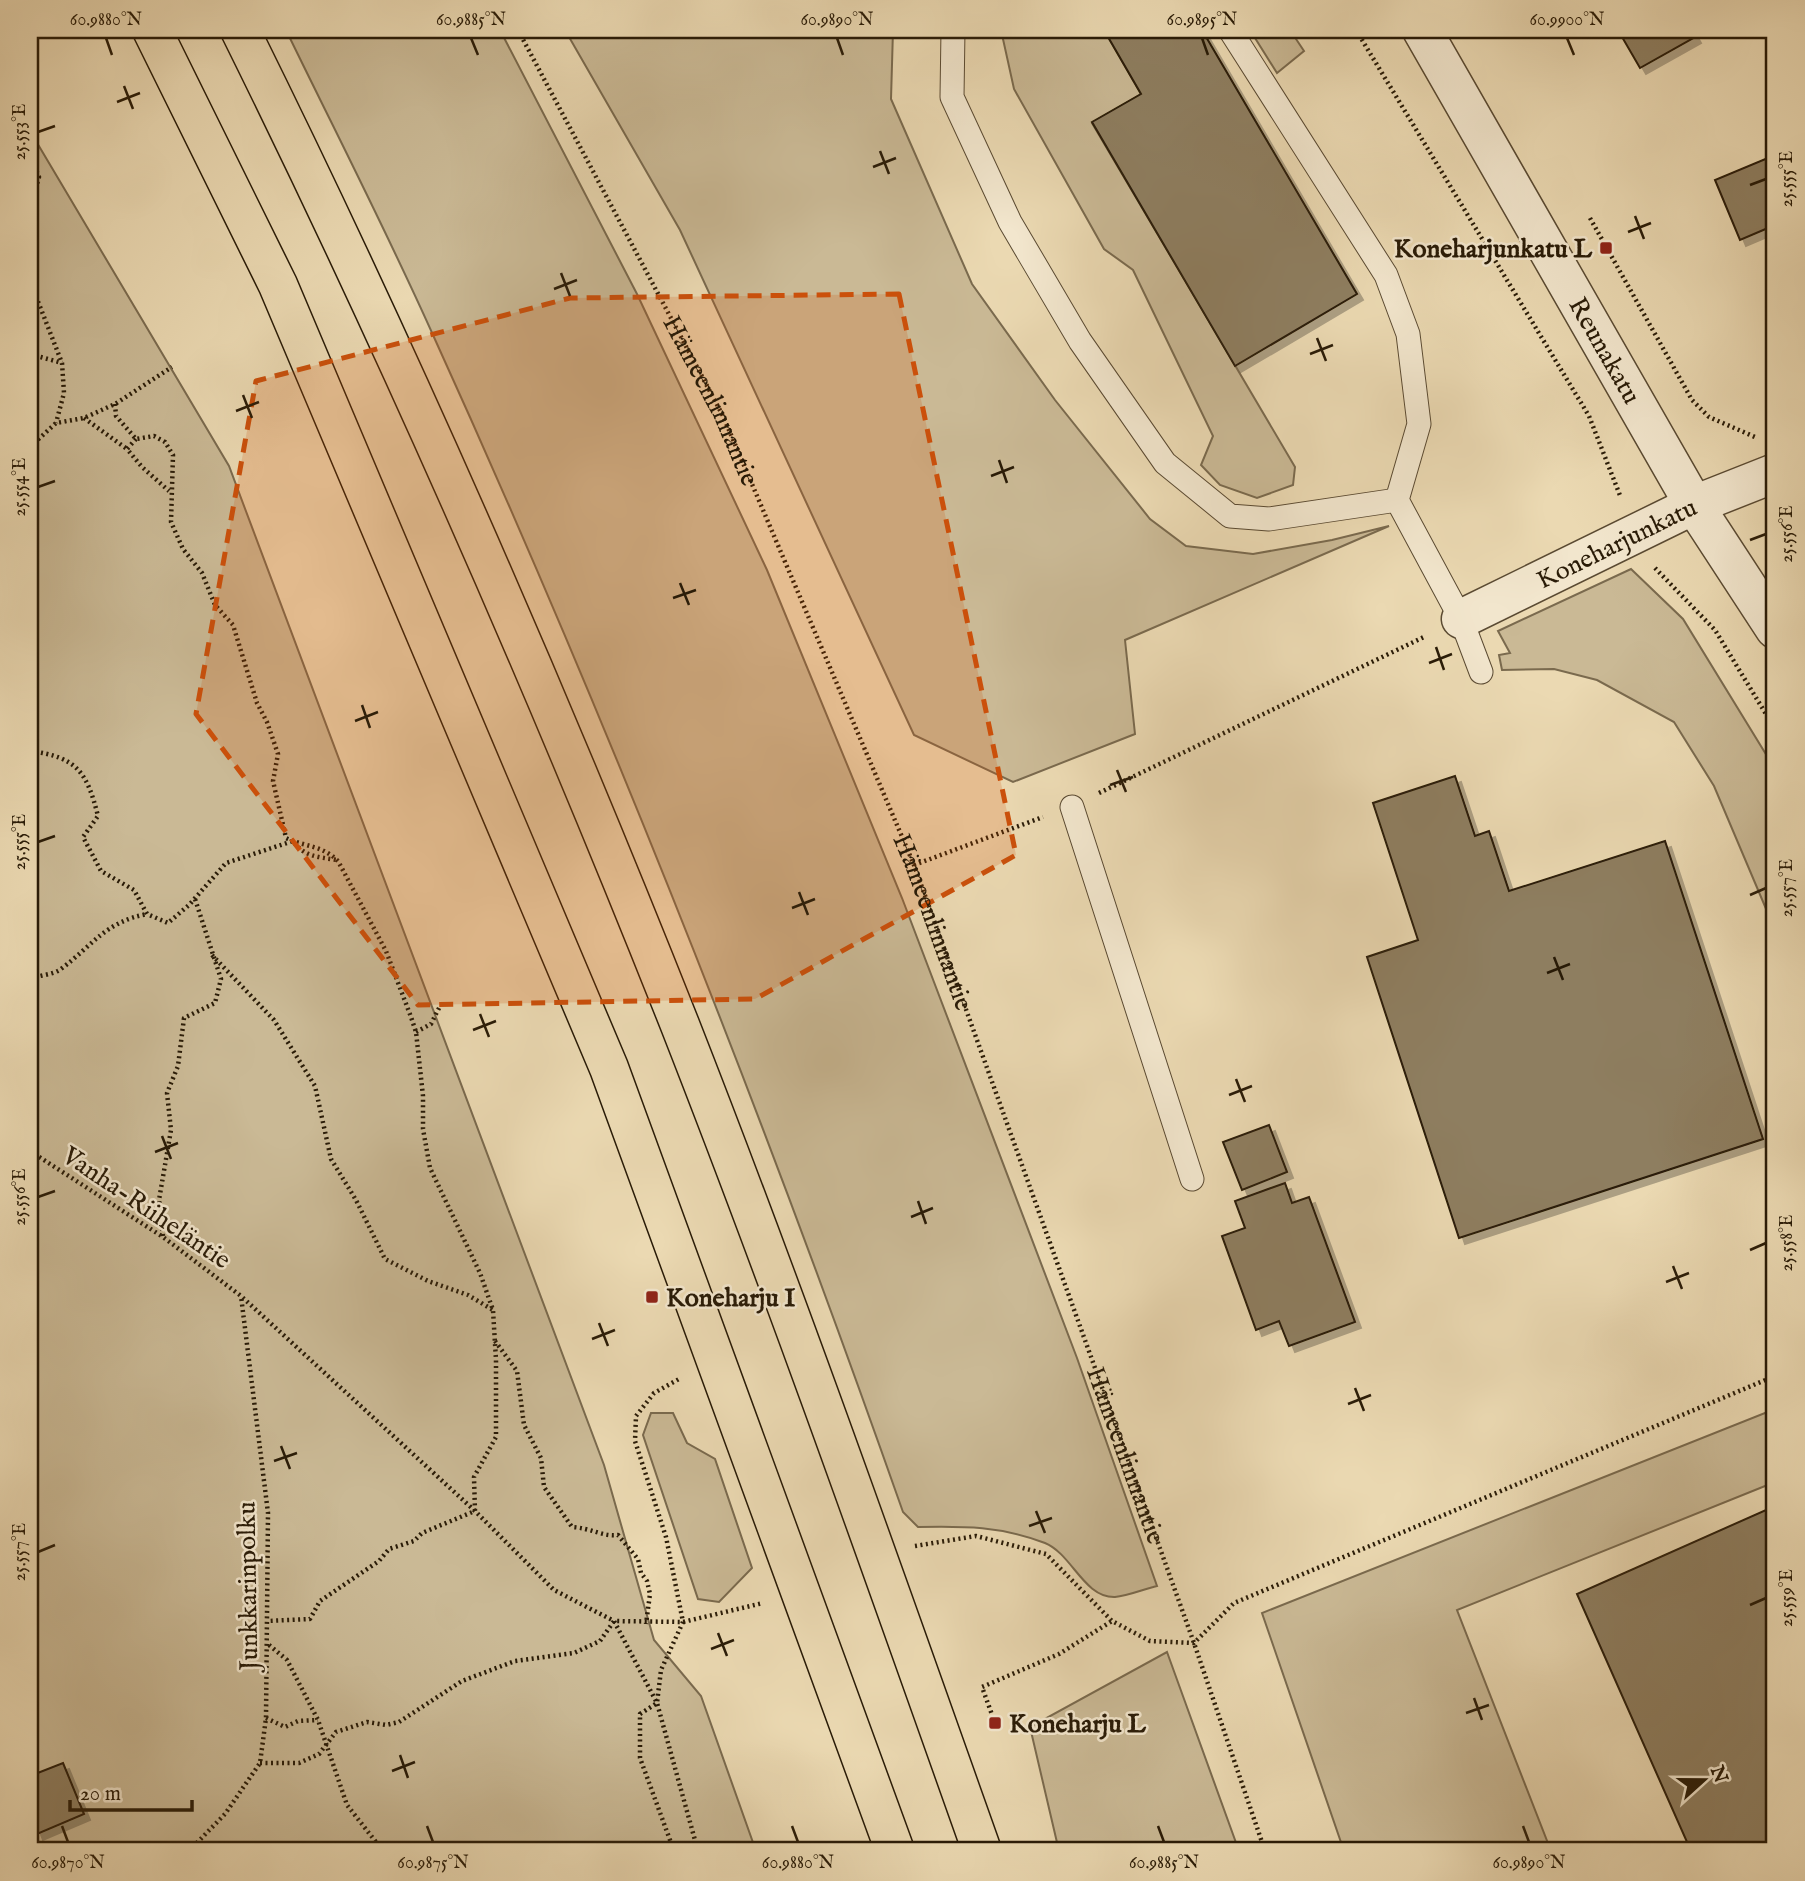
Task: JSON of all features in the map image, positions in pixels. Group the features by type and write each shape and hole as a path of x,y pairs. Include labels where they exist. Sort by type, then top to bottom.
{"main road":[{"path":"152,30 278,285 609,1068 895,1851"},
{"path":"240,30 344,239 504,598 674,1012 821,1399 982,1851"}],"street":[{"name":"Reunakatu","path":"1422,30 1694,505 1775,629"},
{"name":"Koneharjunkatu","path":"1461,619 1694,505 1775,472"}],"lane":[{"path":"953,30 952,97 1010,222 1080,341 1166,463 1230,516 1269,519 1397,500"},
{"path":"1230,30 1386,275 1408,334 1419,424 1397,500 1461,619 1481,672"},
{"path":"1072,807 1192,1179"}],"path":[{"name":"Hämeenlinnantie","path":"518,30 723,416 914,865 1194,1643 1265,1851"},
{"path":"1356,30 1589,416 1635,534 1649,562 1716,630 1775,729"},
{"path":"30,156 39,177 30,209"},
{"path":"1590,218 1699,409 1721,425 1759,439"},
{"path":"30,281 62,363 64,393 56,423 30,447"},
{"path":"30,354 62,363"},
{"path":"56,423 84,418 115,404 172,367"},
{"path":"115,404 116,416 136,439"},
{"path":"84,418 127,449 142,467 169,491"},
{"path":"127,449 136,439 153,436 165,442 173,455 175,478 169,491 171,522 183,549 202,573 215,605 233,625 257,704 267,722 278,754 273,781 286,838 316,845 329,851 338,861 386,951 416,1031 424,1096 423,1129 430,1168 480,1273 493,1310 496,1437 474,1477 475,1511 422,1533 414,1541 389,1549 379,1561 320,1601 310,1619 268,1621"},
{"path":"914,865 1072,807 1461,619"},
{"path":"30,751 49,753 81,770 90,782 98,816 83,837 101,871 134,890 148,914"},
{"path":"293,841 299,850 307,855 338,861"},
{"path":"30,979 58,971 99,934 125,918 148,914 169,923 226,863 293,841"},
{"path":"163,1237 159,1200 170,1130 167,1093 178,1066 184,1018 215,1003 222,979 212,956 195,898"},
{"path":"212,956 274,1020 314,1086 331,1159 356,1200 385,1259 428,1281 468,1294 493,1310"},
{"path":"416,1031 431,1024 440,1006"},
{"path":"30,1144 32,1152"},
{"name":"Vanha-Riiheläntie","path":"32,1152 163,1237 242,1296 475,1511 554,1590 614,1621"},
{"name":"Junkkarinpolku","path":"189,1851 225,1814 260,1763 266,1718 269,1644 268,1513 242,1296"},
{"path":"494,1340 517,1371 524,1425 541,1458 544,1487 572,1527 591,1528 607,1536 618,1535 638,1559 650,1594 646,1624"},
{"path":"657,1703 660,1670 683,1622 666,1537 635,1441 636,1416 654,1393 681,1377 677,1366"},
{"path":"913,1546 976,1536 1046,1554 1112,1621 1150,1641 1194,1643 1234,1603 1775,1376"},
{"path":"614,1621 646,1624 683,1622 768,1602"},
{"path":"614,1621 657,1703 698,1851"},
{"path":"260,1763 299,1763 319,1754 336,1732 367,1722 386,1725 399,1722 462,1681 515,1661 574,1653 600,1641 614,1621"},
{"path":"995,1723 982,1687 1059,1654 1112,1621"},
{"path":"269,1644 287,1660 318,1720 347,1805 383,1851"},
{"path":"657,1703 640,1714 640,1758 674,1851"},
{"path":"266,1718 285,1727 298,1721 318,1720"}],"highlighted area":[{"path":"899,294 1016,855 755,999 418,1005 196,714 256,381 570,298"}],"shaded area":[{"path":"286,30 500,30 637,294 767,570 902,898 1077,1358 1157,1586 1115,1597 1104,1595 1095,1591 1063,1556 1045,1543 1013,1533 982,1528 918,1527 903,1512 739,1066 561,625 433,335"},
{"path":"565,30 893,30 891,99 972,284 1055,400 1150,519 1186,546 1253,554 1332,540 1389,526 1125,640 1135,734 1013,782 914,735 680,230"},
{"path":"1001,30 1104,30 1141,94 1092,123 1295,467 1293,485 1257,498 1220,485 1201,465 1213,436 1133,270 1104,249 1014,89"},
{"path":"1250,30 1290,30 1304,51 1277,73"},
{"path":"30,131 229,466 604,1465 654,1640 701,1696 756,1851 30,1851"},
{"path":"1631,569 1683,619 1775,769 1775,930 1714,786 1674,722 1597,680 1554,669 1502,670 1499,655 1510,653 1498,631"},
{"path":"1775,1409 1775,1482 1457,1610 1551,1851 1344,1851 1262,1613"},
{"path":"651,1413 673,1413 687,1443 715,1459 752,1568 719,1602 698,1599 643,1435"},
{"path":"1167,1652 1239,1851 1059,1851 1030,1727"}],"building":[{"path":"1104,30 1202,30 1357,294 1235,366 1092,122 1141,94"},
{"path":"1618,30 1691,30 1695,37 1640,68"},
{"path":"1775,155 1775,225 1740,240 1715,180"},
{"path":"1455,776 1475,836 1489,831 1509,891 1665,841 1763,1139 1459,1238 1367,957 1418,940 1373,803"},
{"path":"1269,1125 1287,1172 1242,1190 1223,1142"},
{"path":"1285,1183 1292,1203 1309,1197 1355,1322 1289,1346 1279,1321 1256,1330 1222,1236 1245,1228 1235,1201"},
{"path":"1775,1506 1775,1851 1691,1851 1577,1594"},
{"path":"63,1763 84,1814 37,1834 30,1815 30,1776"}],"place":[{"name":"Koneharjunkatu L","path":"1606,248"},
{"name":"Koneharju I","path":"652,1297"},
{"name":"Koneharju L","path":"995,1723"}]}
